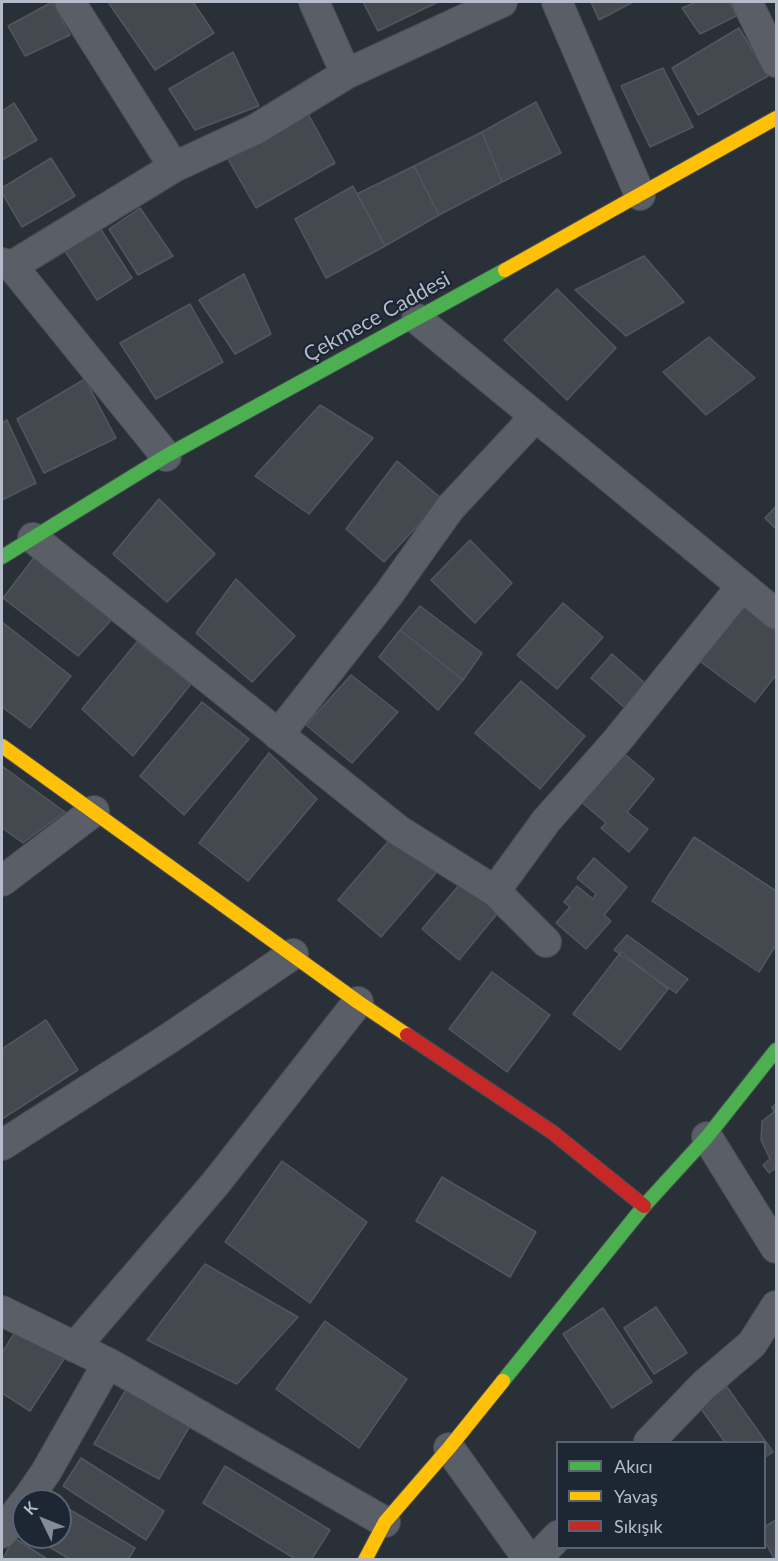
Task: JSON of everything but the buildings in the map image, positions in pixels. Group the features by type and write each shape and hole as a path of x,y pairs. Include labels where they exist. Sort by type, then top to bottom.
{"street":[{"path":"70,2 174,166"},
{"path":"314,2 346,74"},
{"path":"165,456 7,264 174,166 256,129 346,74 502,2"},
{"path":"557,2 640,195"},
{"path":"747,2 777,62"},
{"name":"Çekmece Caddesi","path":"2,557 165,456 417,320 777,118"},
{"path":"417,320 777,614"},
{"path":"279,735 388,595 450,508 535,417"},
{"path":"33,538 398,830 495,891 546,942"},
{"path":"495,891 546,821 616,742 742,586"},
{"path":"2,746 358,1002 552,1132 644,1206"},
{"path":"2,881 94,811"},
{"path":"2,1145 168,1039 292,954"},
{"path":"75,1347 215,1184 358,1002"},
{"path":"365,1560 385,1522 449,1448 644,1206 706,1137 777,1050"},
{"path":"706,1137 777,1248"},
{"path":"651,1441 704,1385 752,1344 777,1306"},
{"path":"2,1311 108,1363 385,1522"},
{"path":"34,1489 108,1363"},
{"path":"449,1448 529,1560"},
{"path":"2,1533 12,1520"},
{"path":"535,1560 556,1538"}],"traffic: fast":[{"path":"2,557 166,456 505,270"},
{"path":"503,1381 644,1206 707,1137 776,1050"}],"traffic: slow":[{"path":"505,270 776,118"},
{"path":"2,746 407,1035"},
{"path":"365,1560 385,1522 503,1381"}],"traffic: jam":[{"path":"407,1035 552,1132 644,1206"}]}
